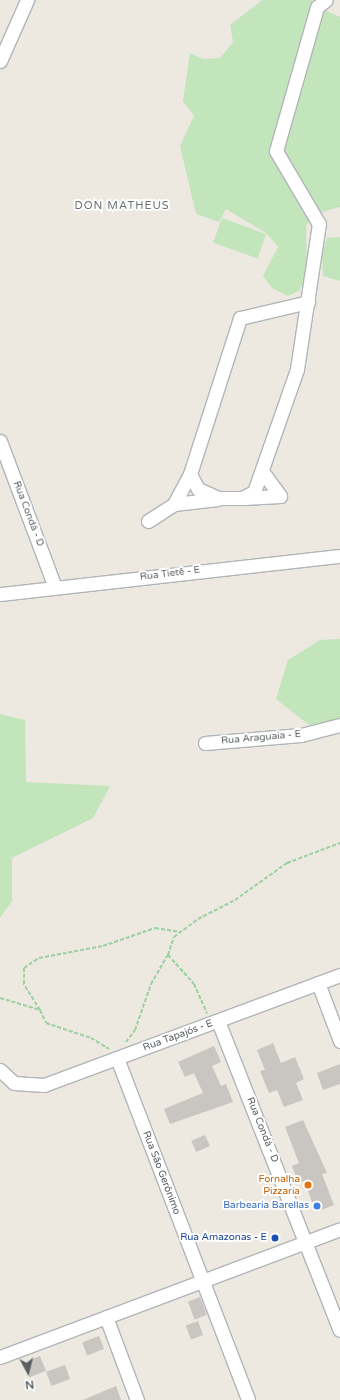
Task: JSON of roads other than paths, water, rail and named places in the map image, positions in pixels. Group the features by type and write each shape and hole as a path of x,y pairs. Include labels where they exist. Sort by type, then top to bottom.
{"street":[{"path":"0,61 27,0"},
{"path":"242,498 254,492 297,369 319,224 276,151 317,7 326,0"},
{"path":"174,504 190,474 240,318 308,302"},
{"name":"Rua Condá - D","path":"0,441 55,587"},
{"path":"148,521 174,504 218,498 280,496 262,471"},
{"path":"190,474 198,489 218,498"},
{"name":"Rua Tietê - E","path":"0,594 340,556"},
{"name":"Rua Araguaia - E","path":"205,743 301,736 340,725"},
{"name":"Rua Tapajós - E","path":"0,1070 14,1082 44,1085 340,975"},
{"path":"318,983 340,1041"},
{"name":"Rua Condá - D","path":"216,1021 306,1242 340,1330"},
{"name":"Rua São Gerônimo","path":"117,1058 248,1400"},
{"path":"0,1357 340,1229"},
{"path":"106,1317 137,1400"}],"place":[{"name":"Fornalha Pizzaria","path":"308,1185"},
{"name":"Barbearia Barellas","path":"317,1206"},
{"name":"Rua Amazonas - E","path":"275,1238"}],"district":[{"name":"DON MATHEUS","path":"122,206"}]}
